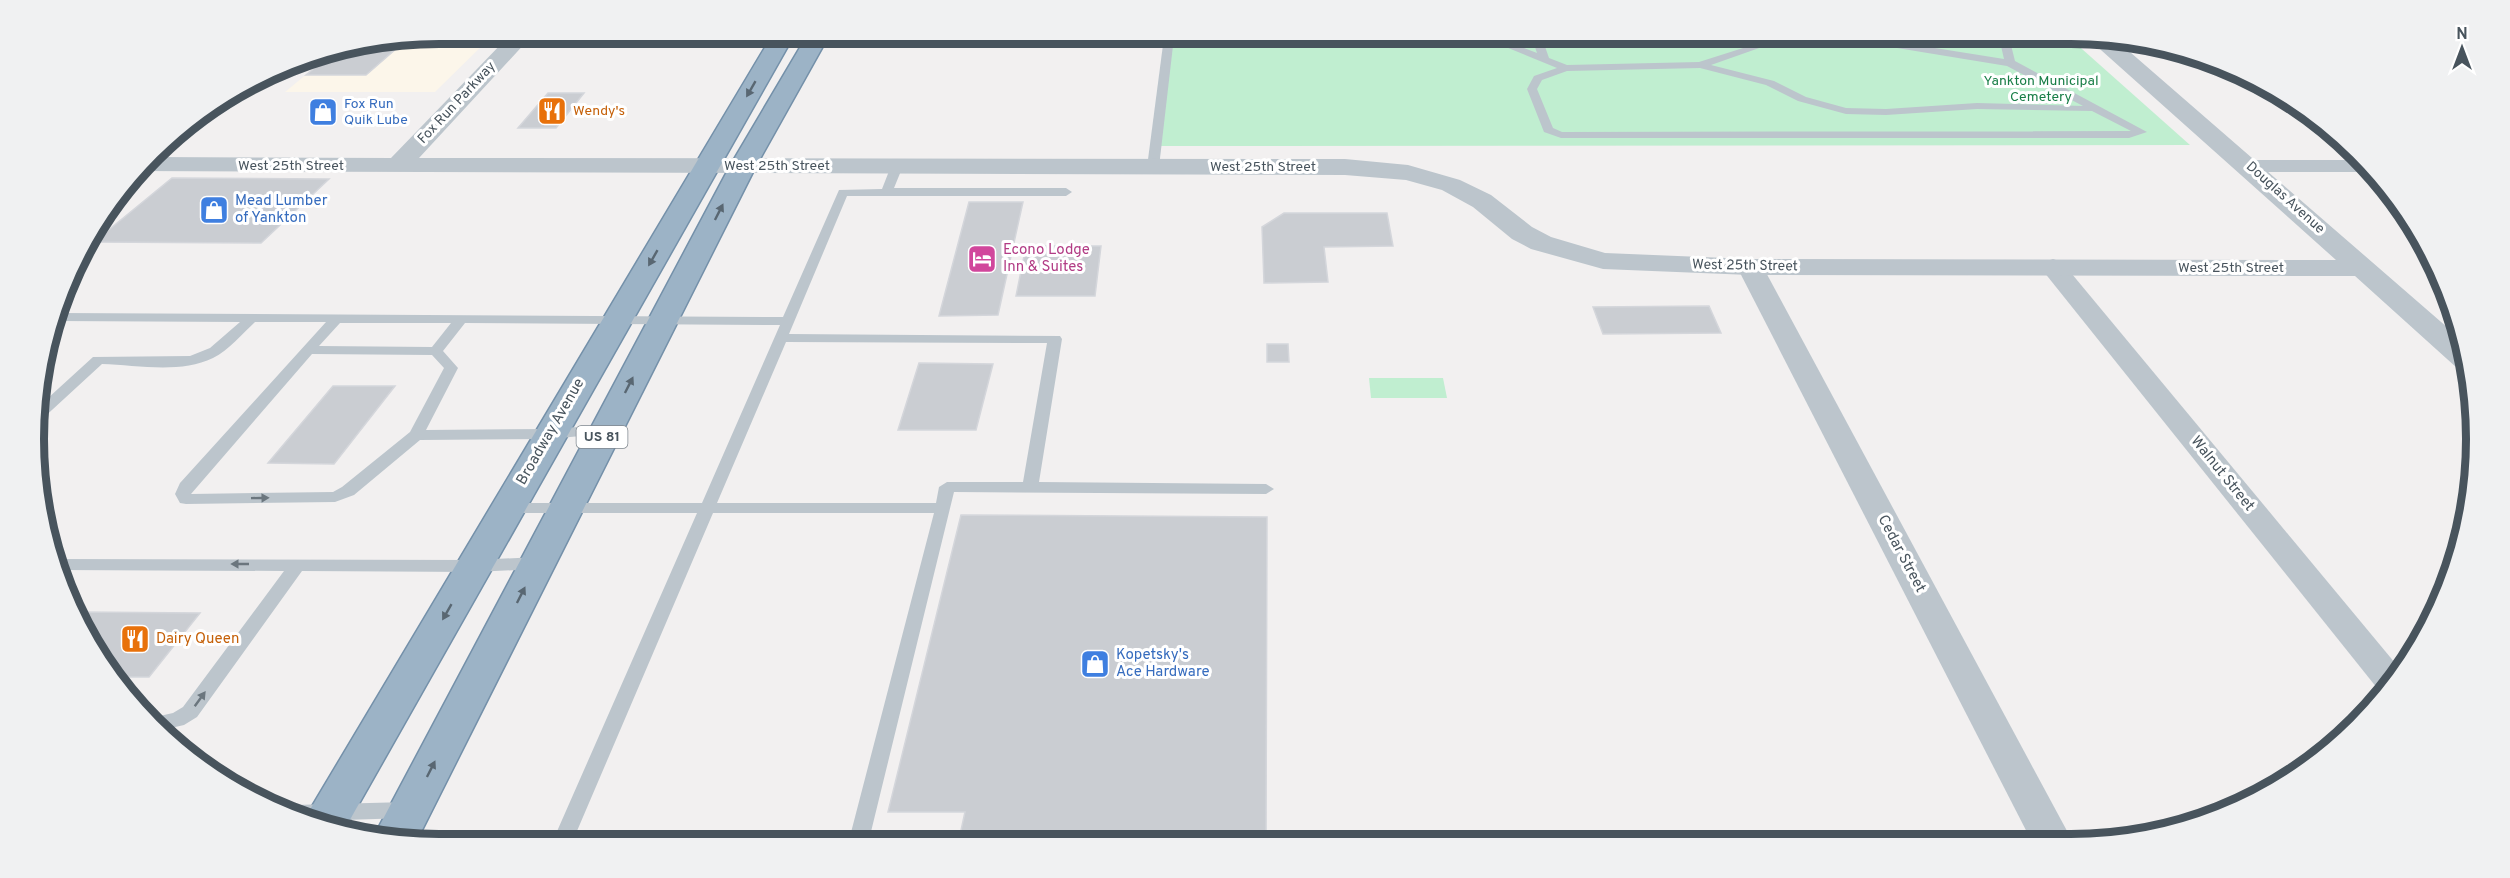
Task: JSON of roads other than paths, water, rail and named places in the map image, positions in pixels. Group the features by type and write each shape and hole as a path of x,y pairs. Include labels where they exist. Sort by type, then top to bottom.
{"highway":[{"name":"Broadway Avenue","path":"317,815 474,566 778,44"},
{"name":"US 81","path":"398,832 743,166 813,44"}],"street":[{"name":"Fox Run Parkway","path":"397,166 513,44"},
{"name":"Douglas Avenue","path":"2110,45 2249,166 2457,352"},
{"name":"West 25th Street","path":"154,165 1345,167 1408,173 1450,185 1482,201 1532,238 1575,255 1603,261 1750,267 2362,268"},
{"path":"2249,166 2357,166"},
{"name":"Cedar Street","path":"1750,267 2049,834"},
{"name":"Walnut Street","path":"2053,267 2387,678"}],"lane":[{"path":"1153,166 1170,44"},
{"path":"1505,44 1566,68"},
{"path":"1539,44 1544,59"},
{"path":"1700,65 1766,44"},
{"path":"1888,44 2010,63 2092,109 2141,132 2129,135 1561,135 1548,130 1532,89 1538,78 1566,68 1700,65 1770,83 1802,99 1846,111 1886,112 1977,106 2092,109"},
{"path":"2006,44 2010,63"},
{"path":"887,192 897,166"},
{"path":"566,834 843,193 1066,192"},
{"path":"63,317 615,322 788,321"},
{"path":"44,409 98,360 200,359 216,350 252,318"},
{"path":"308,350 436,351 451,368 416,435 348,491 335,497 186,499 183,494 186,487 308,350 336,319"},
{"path":"436,351 461,320"},
{"path":"781,338 1055,339 1030,488"},
{"path":"416,435 550,434 606,430"},
{"path":"861,834 947,487 1266,489"},
{"path":"507,508 943,508"},
{"path":"64,565 474,566 537,563"},
{"path":"164,723 177,720 190,712 298,564"},
{"path":"321,817 410,810"}],"place":[{"name":"Wendy's","path":"552,111"},
{"name":"Fox Run Quik Lube","path":"323,112"},
{"name":"Mead Lumber of Yankton","path":"214,210"},
{"name":"Econo Lodge Inn & Suites","path":"982,259"},
{"name":"Dairy Queen","path":"135,639"},
{"name":"Kopetsky's Ace Hardware","path":"1095,664"}],"park label":[{"name":"Yankton Municipal Cemetery","path":"2041,90"}]}
